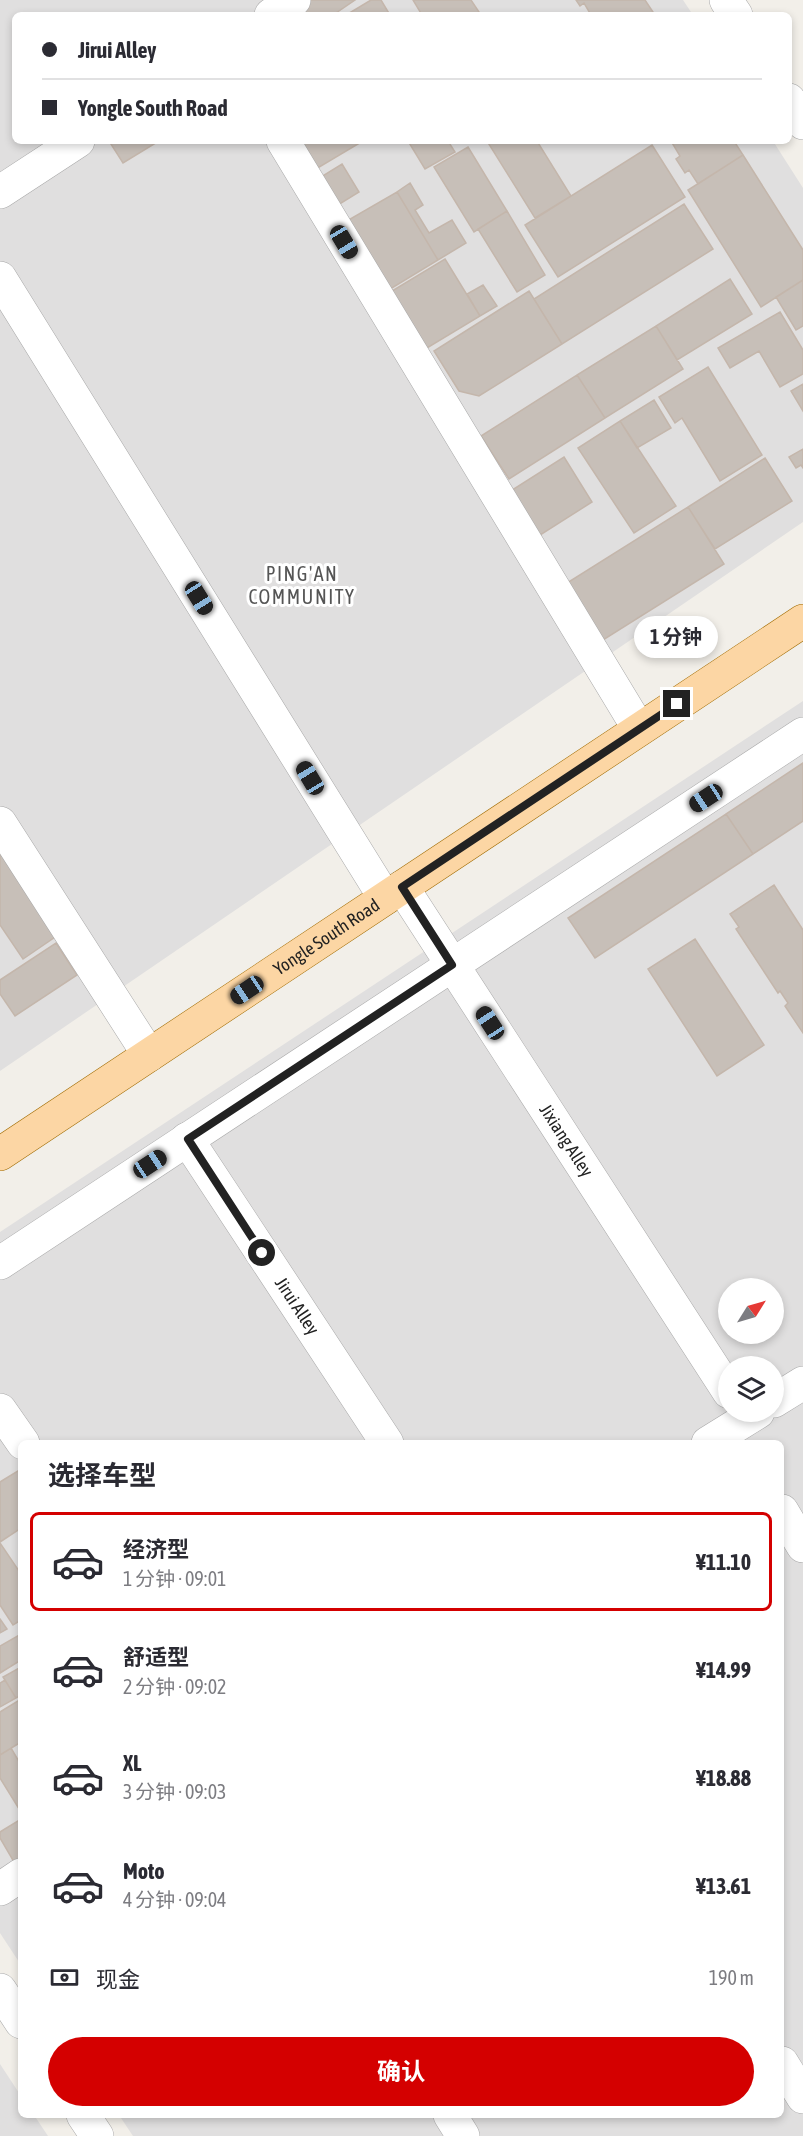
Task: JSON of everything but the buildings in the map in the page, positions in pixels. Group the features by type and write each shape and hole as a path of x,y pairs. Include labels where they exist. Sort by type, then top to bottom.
{"main road":[{"name":"Yongle South Road","path":"0,1154 803,621"}],"street":[{"path":"276,12 294,0"},
{"path":"792,105 803,123"},
{"path":"0,192 73,144"},
{"path":"285,144 639,729"},
{"name":"Jixiang Alley","path":"0,278 394,893 452,965 718,1392"},
{"path":"0,1263 803,734"},
{"path":"0,823 149,1056"},
{"name":"Jirui Alley","path":"188,1139 385,1440"},
{"path":"784,1395 803,1383"},
{"path":"0,1410 21,1440"},
{"path":"784,1514 803,1546"},
{"path":"0,1889 18,1877"},
{"path":"0,1990 18,2017"},
{"path":"784,2066 803,2097"},
{"path":"85,2118 97,2136"},
{"path":"452,2118 463,2136"}],"shaded area":[{"path":"0,0 683,0 691,12 12,12 12,144 775,144 803,188 803,522 0,1071"},
{"path":"803,701 803,2136 133,2136 121,2118 784,2118 784,1440 18,1440 18,1960 0,1933 0,1232"},
{"path":"0,2064 18,2091 18,2118 36,2118 48,2136 0,2136"}],"district":[{"name":"PING'AN COMMUNITY","path":"302,586"}],"route":[{"path":"262,1253 188,1139 452,965 402,887 677,704"}]}
